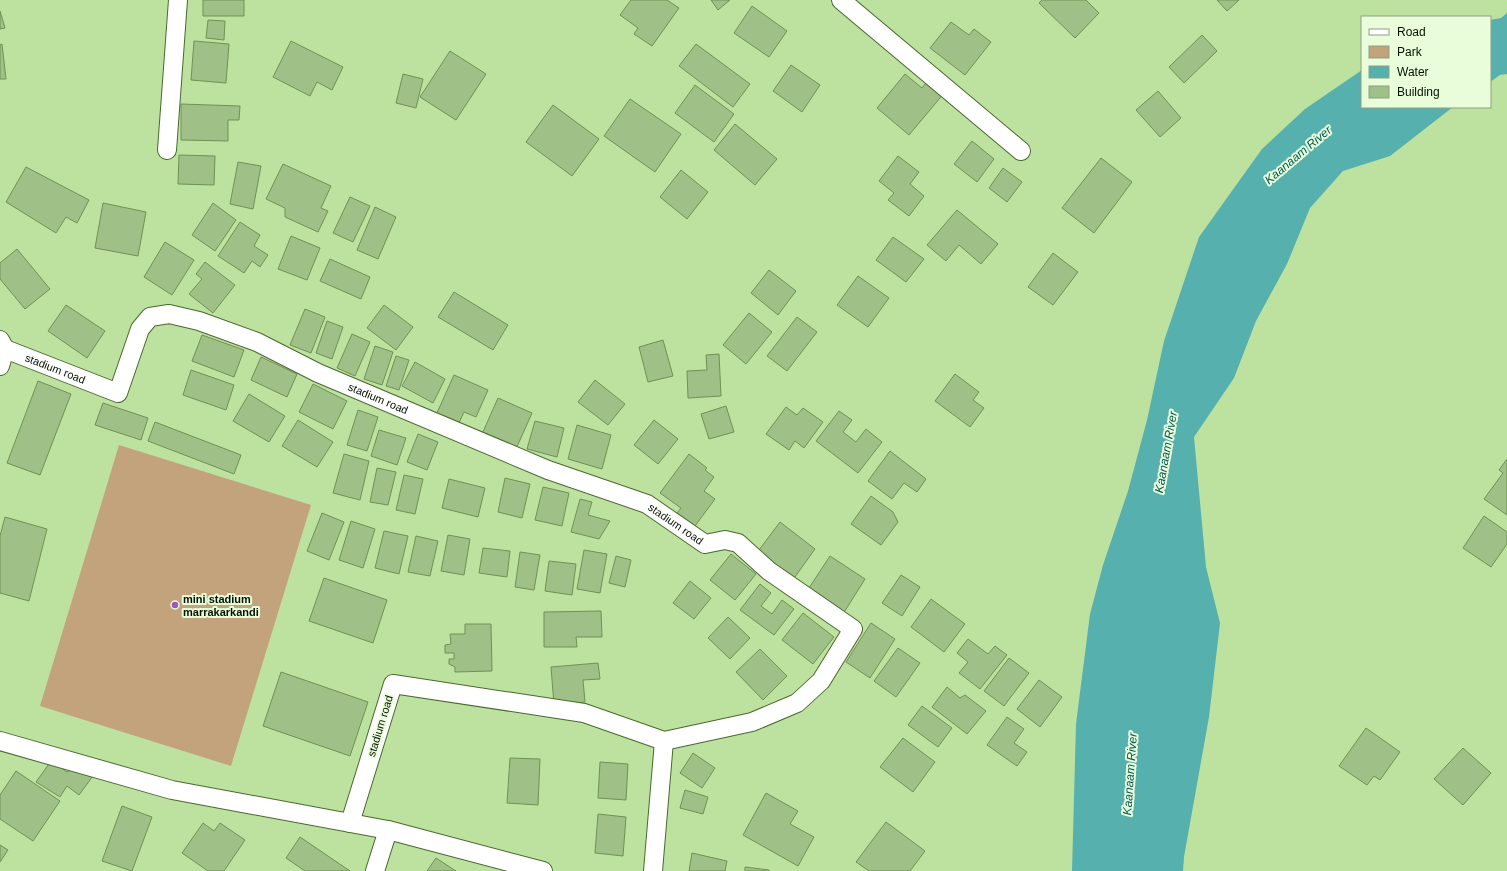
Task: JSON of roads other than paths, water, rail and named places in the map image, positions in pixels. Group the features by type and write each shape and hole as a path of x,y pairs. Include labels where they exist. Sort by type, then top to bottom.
{"street":[{"path":"167,150 178,0"},
{"path":"841,0 1021,151"},
{"name":"stadium road","path":"3,345 118,393 140,329 150,317 169,314 199,321 257,342 318,373 548,470 647,504 705,544 725,540 738,543 769,571 853,629 821,681 797,703 752,722 664,741 584,713 393,684 350,823"},
{"path":"0,366 3,345"},
{"path":"0,741 172,790 388,830 543,871"},
{"path":"653,871 664,741"},
{"path":"375,871 388,830"}],"water":[{"path":"1507,13 1507,74 1500,75 1491,81 1491,20 1501,18"},
{"name":"Kaanaam River","path":"1361,71 1361,108 1452,108 1390,156 1343,171 1310,208 1287,264 1256,321 1234,378 1194,437 1206,567 1220,623 1209,717 1184,857 1183,871 1072,871 1076,724 1090,614 1103,565 1128,491 1147,420 1164,341 1199,237 1262,149 1305,109"}],"place":[{"name":"mini stadium marrakarkandi","path":"175,605"}]}
